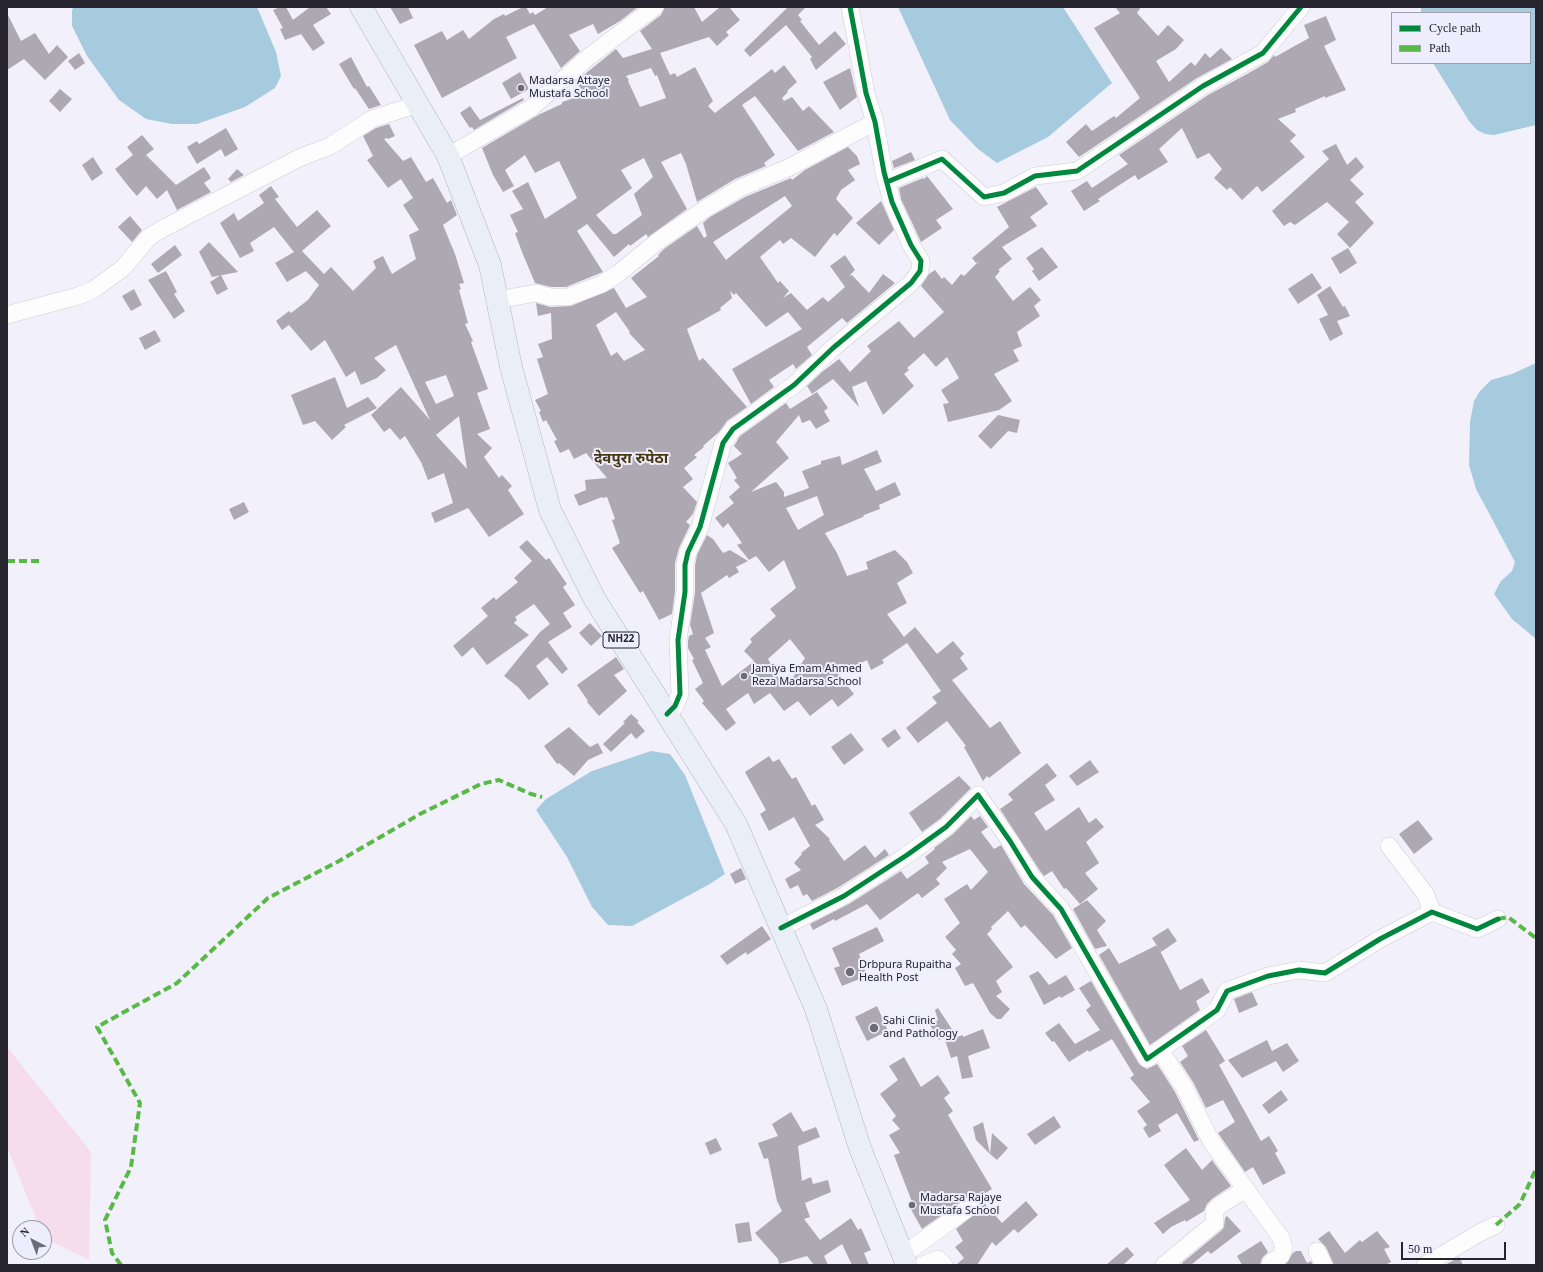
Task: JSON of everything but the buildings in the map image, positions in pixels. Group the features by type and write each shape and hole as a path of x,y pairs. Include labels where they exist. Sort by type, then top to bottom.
{"main road":[{"name":"NH22","path":"360,7 448,156 490,265 511,368 550,510 594,598 736,824 816,1009 860,1148 905,1260"}],"street":[{"path":"448,156 531,108 586,58 655,7"},
{"path":"667,714 675,706 680,694 678,640 685,592 685,565 688,552 700,527 723,443 733,429 794,385 833,348 911,283 920,271 921,261 892,202 876,122 866,93 850,7"},
{"path":"887,182 942,159 984,197 1004,193 1034,176 1078,171 1204,86 1264,53 1301,7"},
{"path":"7,315 78,296 93,290 123,268 149,237 162,229 299,158 330,146 372,119 418,104"},
{"path":"497,300 536,293 550,297 568,297 602,284 619,273 658,241 705,209 740,188 790,167 876,122"},
{"path":"781,928 844,896 907,855 946,827 978,795 1010,840 1032,877 1060,909 1148,1058 1217,1010 1227,991 1276,975 1299,970 1325,972 1380,939 1432,912 1477,929 1498,918"},
{"path":"1389,846 1426,895 1432,912"},
{"path":"1160,1050 1184,1087 1211,1141 1281,1238 1284,1248 1281,1256 1271,1262 1270,1265"},
{"path":"1164,1265 1215,1223 1214,1211 1220,1205 1246,1189"},
{"path":"905,1260 971,1206"},
{"path":"1425,1265 1481,1232 1496,1225"},
{"path":"923,1265 938,1259 944,1265"}],"shaded area":[{"path":"7,1047 91,1152 89,1260 52,1242 52,1220 37,1220 7,1147"}],"water":[{"path":"73,7 257,7 276,52 281,76 275,88 245,107 197,124 172,124 146,119 119,100 87,56 72,26"},
{"path":"898,7 1063,7 1112,83 1048,137 997,163 978,149 950,120"},
{"path":"1421,7 1536,7 1536,125 1494,135 1485,134 1477,130 1469,121 1434,64 1531,64 1531,12 1421,12"},
{"path":"1536,363 1536,639 1512,619 1494,594 1501,581 1512,571 1515,562 1476,489 1469,465 1470,422 1474,401 1480,391 1491,380 1512,374"},
{"path":"651,751 670,754 685,775 725,874 708,885 632,926 608,925 592,907 567,857 536,810 546,799 592,771"}],"marked path":[{"path":"7,561 40,561"},
{"path":"121,1265 112,1253 105,1220 131,1167 140,1103 97,1027 177,983 268,898 339,861 420,814 481,784 499,780 531,794 542,797"},
{"path":"1498,919 1508,917 1536,938"},
{"path":"1496,1225 1520,1204 1536,1169"}],"cycle path":[{"path":"667,714 675,706 680,694 678,640 685,592 685,565 688,552 700,527 723,443 733,429 794,385 833,348 911,283 920,271 921,261 911,245 892,202 884,172 875,122 866,93 850,7"},
{"path":"887,182 942,159 984,197 1004,193 1035,176 1077,171 1203,86 1263,53 1301,7"},
{"path":"781,928 844,896 907,855 946,827 978,795 1010,841 1032,877 1061,909 1147,1059 1217,1010 1227,991 1268,976 1299,970 1325,973 1380,939 1432,912 1477,929 1498,919"}],"place":[{"name":"Madarsa Attaye Mustafa School","path":"521,88"},
{"name":"Jamiya Emam Ahmed Reza Madarsa School","path":"744,676"},
{"name":"Drbpura Rupaitha Health Post","path":"850,972"},
{"name":"Sahi Clinic and Pathology","path":"874,1028"},
{"name":"Madarsa Rajaye Mustafa School","path":"912,1205"}],"district":[{"name":"देवपुरा रुपेठा","path":"631,460"}]}
